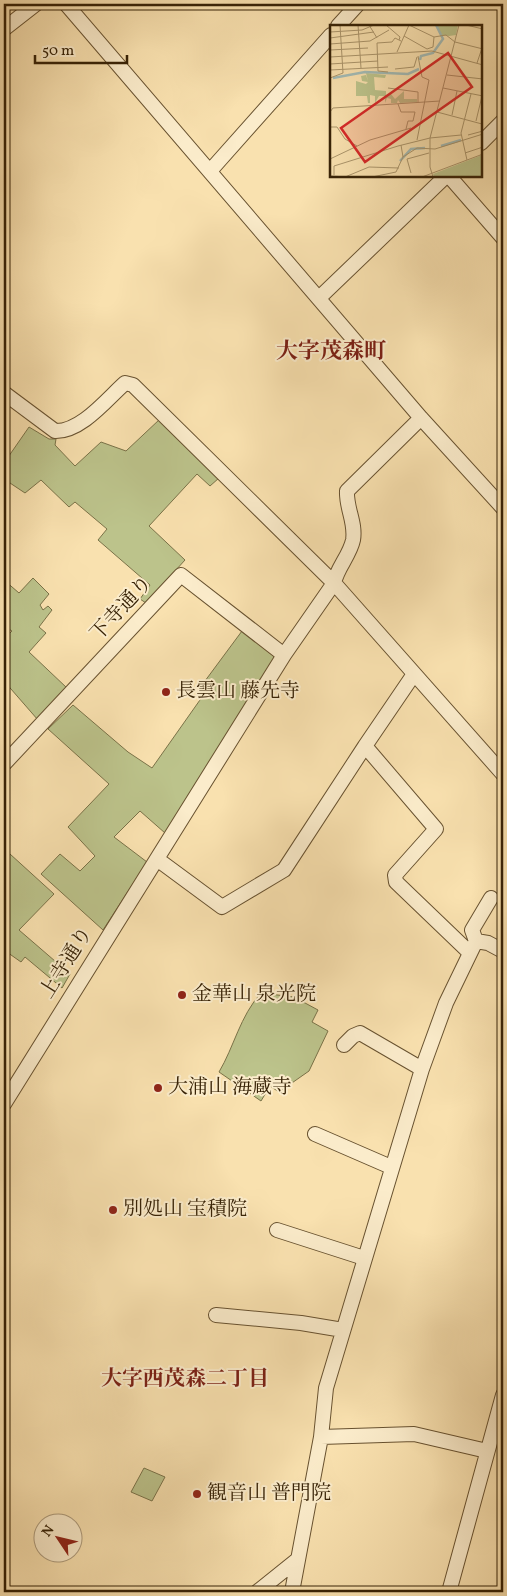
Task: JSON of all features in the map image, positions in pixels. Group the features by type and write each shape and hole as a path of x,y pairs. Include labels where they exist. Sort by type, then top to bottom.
{"street":[{"path":"4,29 36,4"},
{"path":"66,4 421,418 503,508"},
{"path":"339,25 358,4"},
{"path":"210,170 330,36"},
{"path":"482,142 503,121"},
{"path":"319,298 445,178"},
{"path":"449,178 503,238"},
{"path":"4,393 55,431 65,431 83,420 125,383 133,385 334,583 503,774"},
{"name":"上寺通り","path":"4,1104 284,655 334,583 336,572 352,542 353,526 346,504 347,491 421,418"},
{"name":"下寺通り","path":"4,764 181,575 284,655"},
{"path":"157,859 222,907 284,870 414,674"},
{"path":"365,746 436,829 395,875 396,882 473,947"},
{"path":"292,1592 320,1437 326,1388 342,1330 422,1068 446,1003 473,947 472,930 492,898"},
{"path":"473,947 488,943 503,952"},
{"path":"344,1045 353,1036 360,1033 422,1068"},
{"path":"315,1134 391,1167"},
{"path":"277,1230 364,1258"},
{"path":"216,1315 301,1323 342,1330"},
{"path":"449,1592 503,1395"},
{"path":"320,1437 414,1434 487,1451"},
{"path":"257,1592 297,1560"}],"green space":[{"path":"160,419 219,478 210,486 197,474 149,526 185,560 146,603 140,599 150,585 98,540 107,529 75,502 69,507 41,480 25,493 4,479 4,463 29,427 49,439 56,439 55,445 75,466 101,442 126,451"},
{"path":"33,578 49,594 40,605 43,610 48,606 52,610 39,627 46,633 29,652 67,688 38,720 4,681 4,648 8,647 4,643 4,639 12,631 4,626 4,580 19,593"},
{"path":"242,631 275,657 165,833 140,811 114,837 147,862 103,930 41,874 60,854 80,871 95,856 68,827 109,784 48,729 73,705 128,752 152,768 207,690 202,685"},
{"path":"10,854 54,894 19,930 70,974 62,988 25,957 21,962 4,950 4,899 6,896 4,893 4,862"},
{"path":"261,993 294,997 318,1010 312,1022 328,1031 309,1071 279,1092 270,1086 261,1101 219,1072 242,1022"},
{"path":"144,1468 165,1477 152,1501 131,1492"}],"place":[{"name":"長雲山 藤先寺","path":"166,692"},
{"name":"金華山 泉光院","path":"182,995"},
{"name":"大浦山 海蔵寺","path":"158,1088"},
{"name":"別処山 宝積院","path":"113,1210"},
{"name":"観音山 普門院","path":"197,1494"}],"district":[{"name":"大字茂森町","path":"331,352"},
{"name":"大字西茂森二丁目","path":"185,1379"}]}
